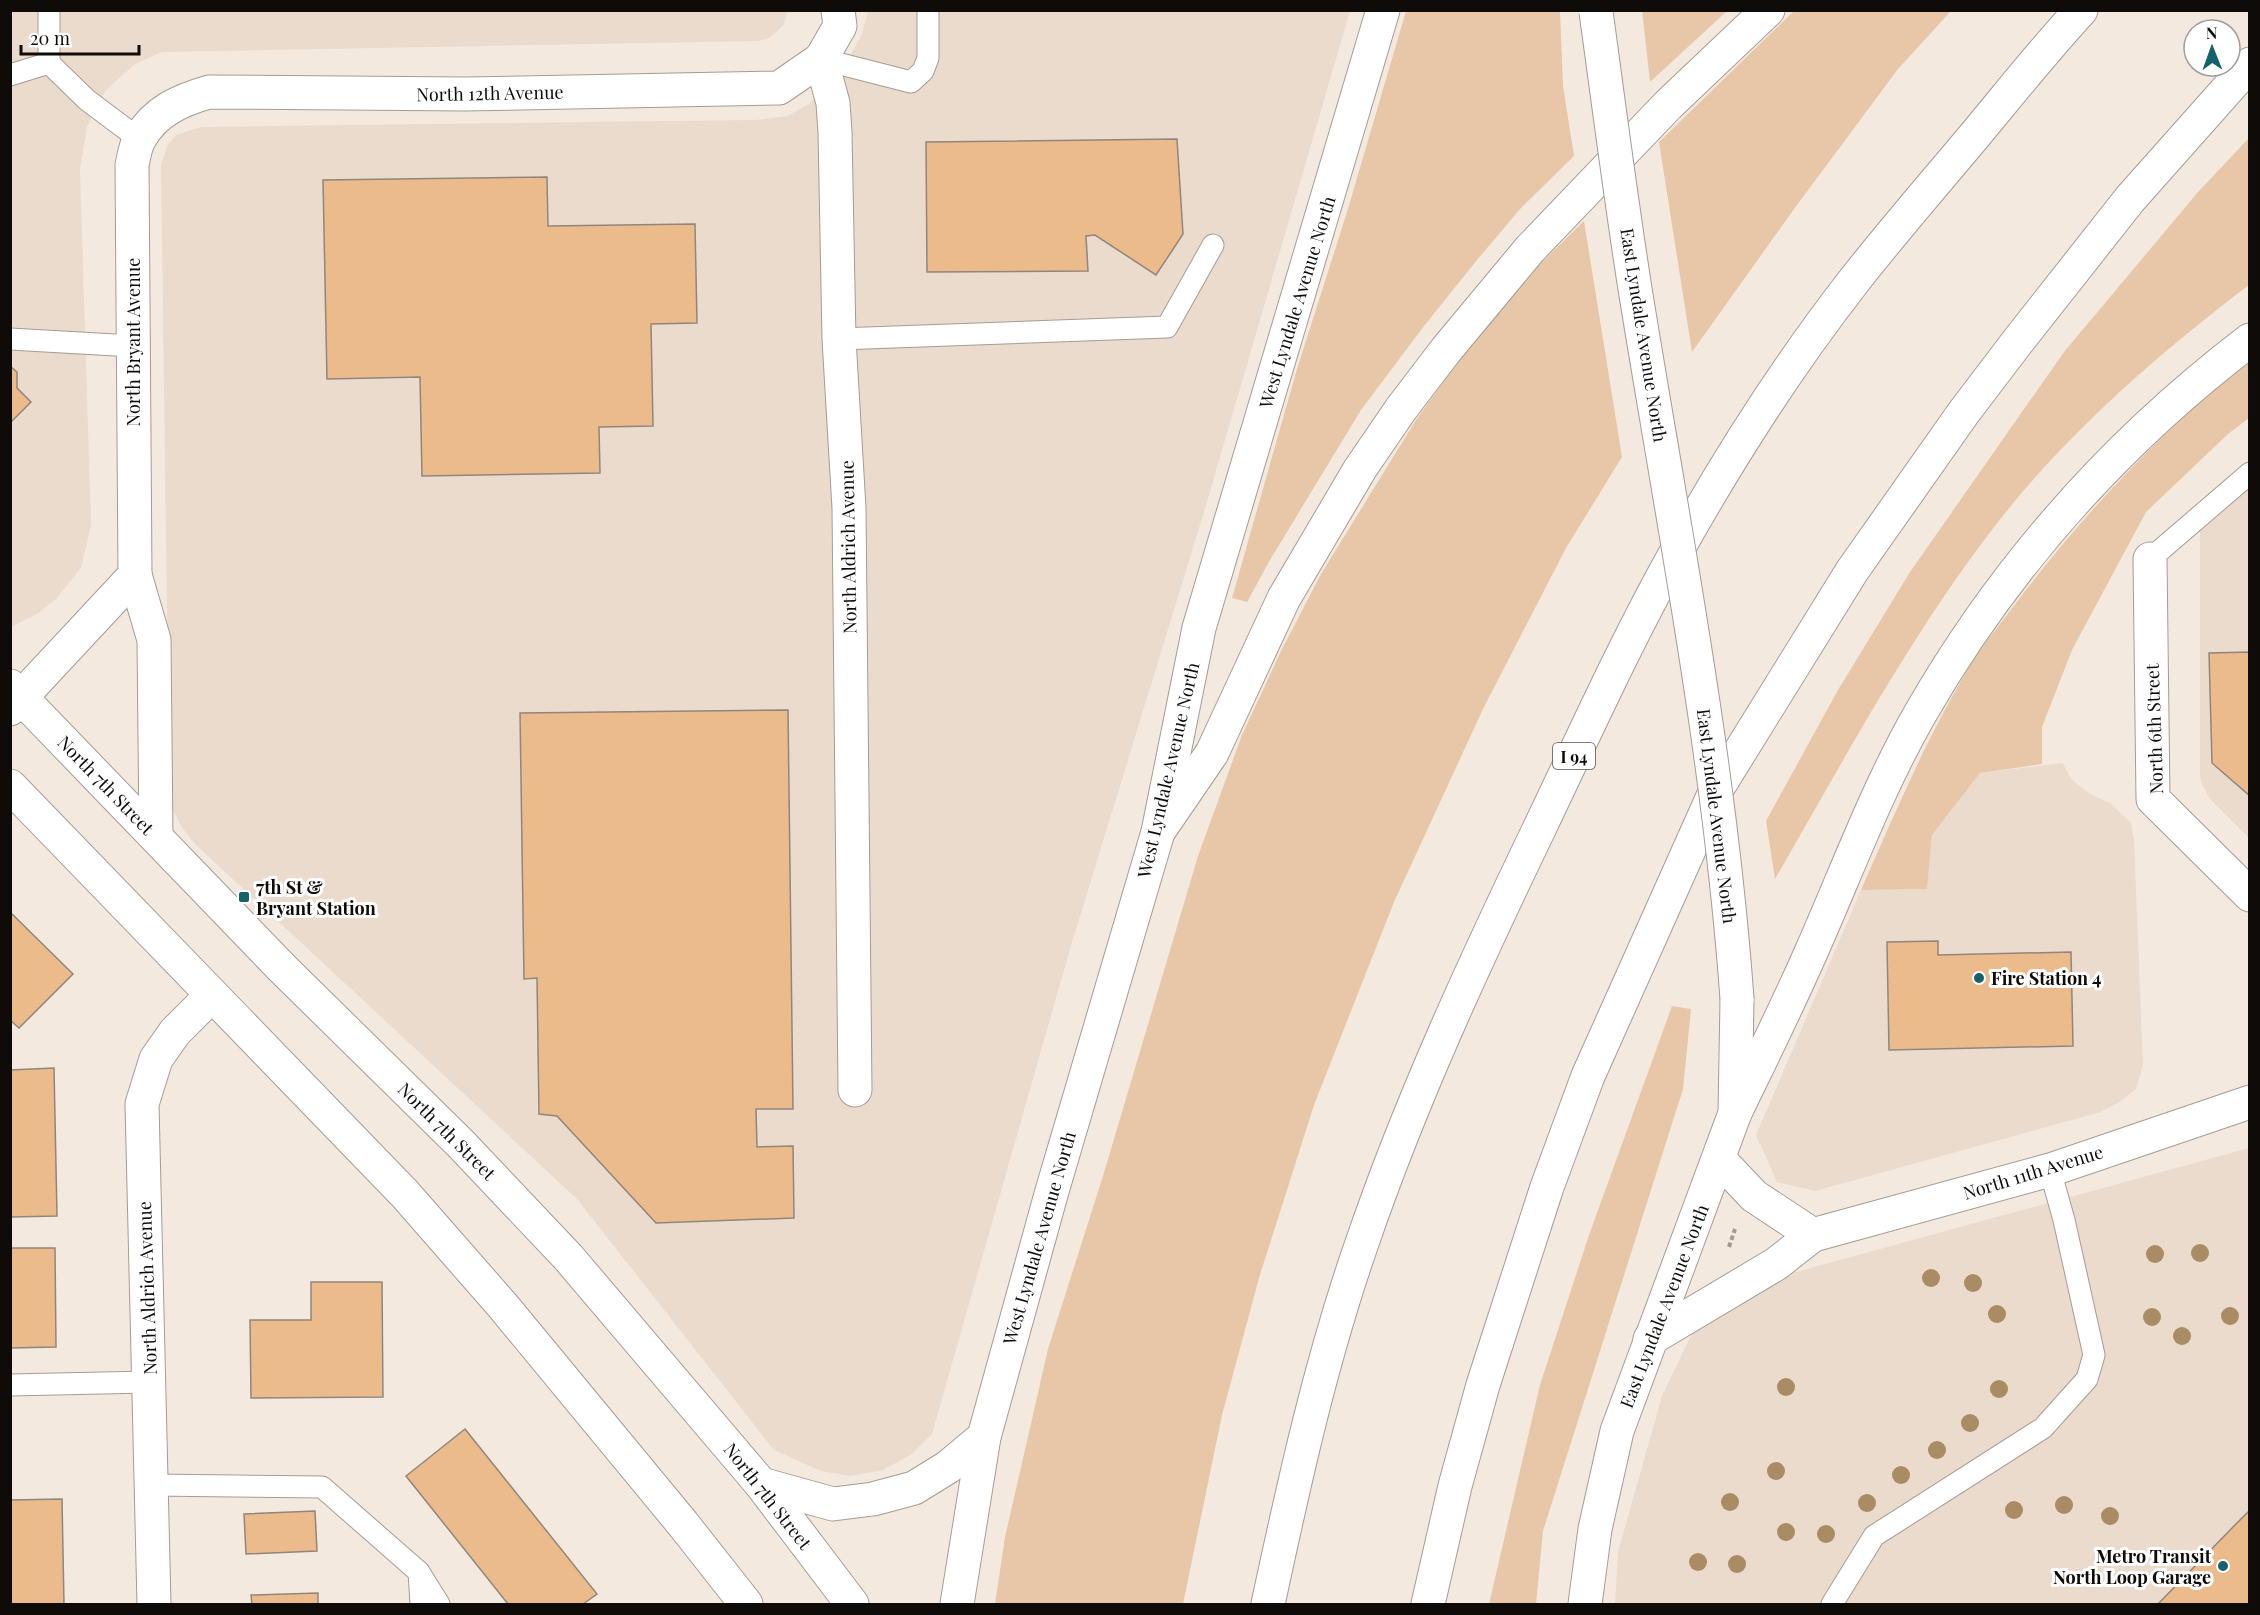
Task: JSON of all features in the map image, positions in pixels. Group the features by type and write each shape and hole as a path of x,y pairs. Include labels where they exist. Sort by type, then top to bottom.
{"main road":[{"path":"821,59 840,26 838,10"},
{"name":"West Lyndale Avenue North","path":"957,1605 984,1437 1052,1191 1158,832 1199,628 1383,10"},
{"path":"1158,832 1212,753 1284,598 1360,469 1401,409 1446,350 1530,249 1668,105 1768,10"},
{"name":"I 94","path":"1268,1605 1316,1401 1365,1235 1425,1075 1625,649 1674,556 1722,473 1805,347 1851,284 1908,213 2052,41 2081,10"},
{"name":"East Lyndale Avenue North","path":"1585,1605 1595,1529 1617,1431 1735,1113 1737,999 1730,910 1713,768 1636,292 1596,11"},
{"name":"North 12th Avenue","path":"147,128 180,101 209,92 465,94 779,88 821,59"},
{"name":"North Aldrich Avenue","path":"821,59 833,102 835,132 839,339 849,508 855,1090"},
{"path":"1428,1605 1455,1486 1483,1385 1547,1187 1588,1077 1715,792 1852,571 1964,412 2130,200 2250,64"},
{"name":"North Bryant Avenue","path":"147,128 132,165 135,575 154,640 156,836"},
{"path":"1735,1113 1812,951 1884,783 1920,714 1984,614 2016,569 2058,518 2112,460 2161,414 2250,340"},
{"name":"North 6th Street","path":"2150,559 2153,799 2250,895"},
{"path":"14,697 135,575"},
{"name":"North 7th Street","path":"14,697 156,836 281,967 515,1199 617,1312 760,1484 852,1605"},
{"path":"10,786 359,1145 447,1241 683,1524 746,1605"},
{"name":"North Aldrich Avenue","path":"154,1605 142,1104 156,1059 175,1032 212,995"},
{"name":"North 11th Avenue","path":"1650,1339 1776,1264 1814,1235 2050,1170 2250,1102"},
{"path":"1719,1159 1754,1197 1814,1235"},
{"path":"760,1484 833,1504 873,1499 914,1488 948,1467 984,1437"}],"lane":[{"path":"49,10 49,63 87,100 147,128"},
{"path":"821,59 910,82 923,71 928,58 928,10"},
{"path":"10,75 49,63"},
{"path":"839,339 1167,327 1213,245"},
{"path":"10,339 133,346"},
{"path":"2150,559 2250,473"},
{"path":"1832,1605 1874,1536 2043,1428 2086,1379 2094,1356 2064,1220 2050,1170"},
{"path":"10,1385 149,1382"},
{"path":"152,1485 322,1487 419,1572 439,1605"},
{"path":"419,1572 421,1605"}],"path":[{"path":"1728,1249 1735,1228"}],"shaded area":[{"path":"1642,10 1727,10 1727,11 1650,82"},
{"path":"1795,10 1951,11 1898,69 1692,352 1659,142"},
{"path":"10,11 788,11 783,26 769,38 758,41 162,52 135,64 106,90 87,127 80,169 91,525 81,568 57,598 37,614 13,626 10,625"},
{"path":"868,11 1350,11 1204,512 1070,949 932,1434 912,1454 883,1470 850,1476 821,1471 774,1450 577,1199 195,844 181,826 167,798 169,762 161,165 167,146 176,135 201,127 755,120 787,116 809,104 845,66 862,34"},
{"path":"1406,11 1560,11 1563,86 1574,156 1521,208 1424,326 1361,410 1247,602 1232,598 1297,369 1347,212"},
{"path":"2249,138 2249,285 2128,384 2072,438 2019,496 1951,586 1889,682 1775,879 1766,821 1838,690 1910,572 2064,352 2198,192"},
{"path":"1584,221 1622,457 1566,548 1483,709 1394,902 1314,1105 1259,1278 1222,1415 1183,1604 995,1604 1005,1537 1048,1349 1103,1176 1198,856 1242,735 1281,651 1321,574 1416,420 1474,340 1540,264"},
{"path":"2249,360 2249,418 2228,434 2146,512 2072,650 2042,727 2042,764 1980,773 1932,835 1927,889 1861,890 1941,717 1983,646 2069,537 2125,474 2185,415"},
{"path":"2249,484 2249,838 2210,799 2200,775 2200,531 2208,515"},
{"path":"2063,763 2071,779 2090,794 2110,803 2131,823 2134,840 2143,1066 2136,1089 2101,1112 1815,1191 1777,1182 1756,1135 1861,890 1927,889 1932,835 1980,773"},
{"path":"1672,1006 1691,1009 1683,1089 1543,1531 1536,1604 1489,1604 1540,1385 1589,1235"},
{"path":"2249,1148 2249,1604 1615,1604 1618,1552 1662,1396 1694,1329 1774,1278"}],"building":[{"path":"1177,139 1183,234 1156,275 1095,235 1086,236 1088,271 927,272 926,142"},
{"path":"547,177 548,226 695,224 697,323 651,324 653,426 599,427 600,473 422,476 420,377 327,379 323,180"},
{"path":"10,366 17,372 17,388 31,402 10,423"},
{"path":"2250,652 2250,796 2212,763 2209,653"},
{"path":"788,710 793,1109 756,1109 757,1147 793,1146 794,1218 656,1223 557,1116 539,1114 537,978 524,979 520,713"},
{"path":"10,912 73,974 19,1028 10,1020"},
{"name":"Fire Station 4","path":"1938,941 1938,955 2071,952 2073,1046 1889,1050 1887,942"},
{"path":"54,1068 57,1216 10,1217 10,1070"},
{"path":"10,1248 55,1248 56,1347 10,1348"},
{"path":"311,1282 382,1282 383,1397 251,1398 250,1320 311,1320"},
{"path":"465,1429 597,1594 583,1604 508,1604 406,1476"},
{"path":"62,1499 64,1604 10,1604 10,1500"},
{"name":"Metro Transit North Loop Garage","path":"2250,1510 2250,1604 2158,1604 2233,1527"},
{"path":"315,1511 317,1551 246,1554 244,1514"},
{"path":"318,1593 318,1604 252,1604 251,1595"}],"place":[{"name":"7th St & Bryant Station","path":"244,897"},
{"name":"Fire Station 4","path":"1979,978"},
{"name":"Metro Transit North Loop Garage","path":"2223,1566"}]}
